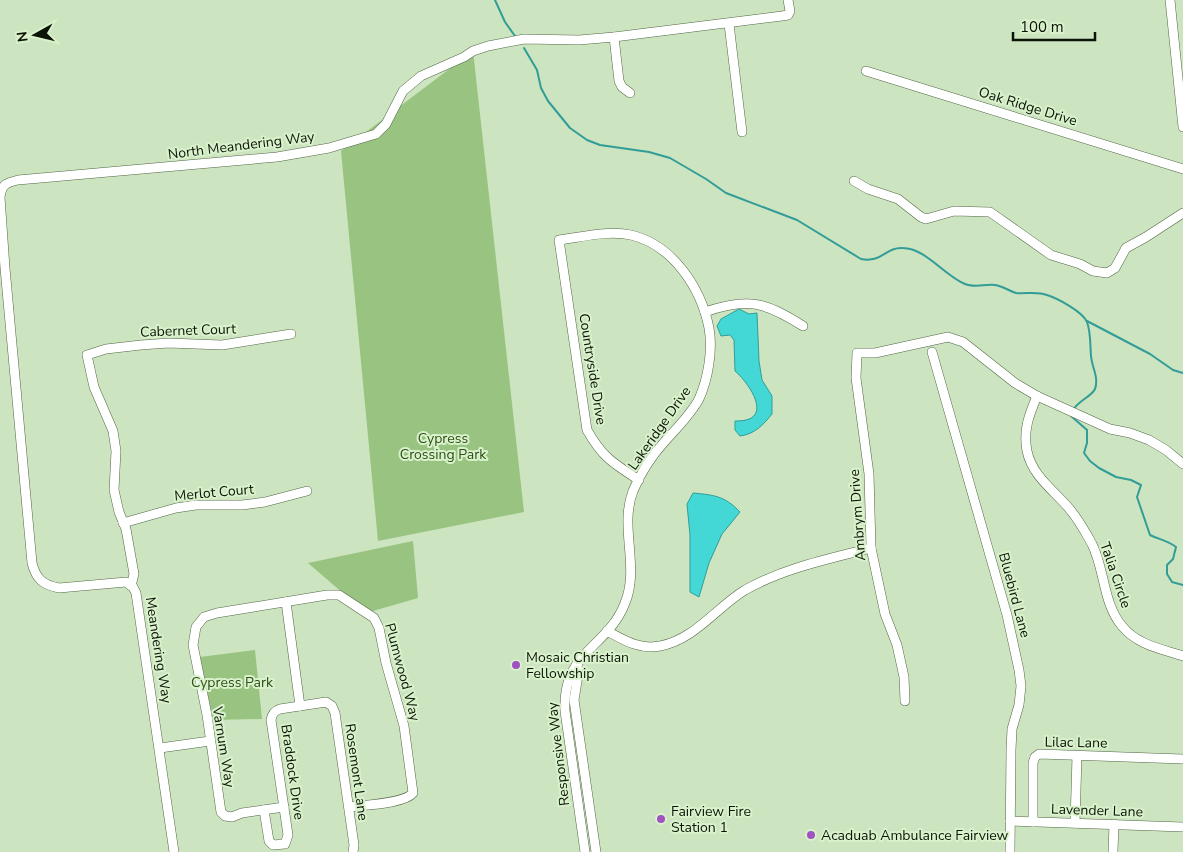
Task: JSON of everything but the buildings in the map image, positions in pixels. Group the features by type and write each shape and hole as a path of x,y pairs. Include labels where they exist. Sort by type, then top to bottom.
{"street":[{"name":"North Meandering Way","path":"2,186 8,182 18,180 277,157 329,148 376,134 386,124 403,91 421,76 473,51 488,46 524,39 579,40 614,37 729,24 788,15 790,11 788,0"},
{"path":"1170,0 1183,127"},
{"path":"729,24 742,132"},
{"path":"614,37 619,80 622,87 630,93"},
{"name":"Oak Ridge Drive","path":"866,71 1183,169"},
{"path":"854,181 868,189 898,199 926,219 954,211 990,212 1051,255 1080,264 1094,271 1107,273 1115,268 1126,248 1183,213"},
{"name":"Meandering Way","path":"2,186 0,197 4,268 32,563 35,574 45,584 59,588 126,582 136,593 174,852"},
{"name":"Lakeridge Drive","path":"559,240 617,233 633,236 659,248 676,262 694,285 710,330 706,379 698,400 648,463 633,493 628,518 630,587 626,603 619,616 607,631 584,654 577,664"},
{"name":"Countryside Drive","path":"559,240 587,430 597,447 609,460 639,480"},
{"path":"705,312 743,303 756,304 791,318 803,326"},
{"name":"Cabernet Court","path":"124,523 114,490 116,451 114,431 94,387 87,355 106,349 141,345 168,343 222,345 290,334"},
{"name":"Ambrym Drive","path":"905,701 904,677 897,645 885,614 871,548 869,474 856,378 856,353 875,353 948,337 963,342 1015,383 1037,396"},
{"name":"Bluebird Lane","path":"932,352 1018,661 1021,686 1019,705 1012,729 1010,852"},
{"path":"1037,396 1110,429 1130,433 1149,440 1166,450 1183,464"},
{"name":"Talia Circle","path":"1037,396 1027,421 1027,452 1043,482 1068,507 1092,545 1103,575 1113,613 1122,627 1142,642 1183,656"},
{"name":"Merlot Court","path":"124,523 176,508 196,505 265,502 307,491"},
{"path":"124,523 134,574 131,586"},
{"path":"607,631 631,644 648,648 668,644 688,633 745,591 763,582 805,566 871,548"},
{"name":"Plumwood Way","path":"286,602 339,594 374,618 379,628 386,663 404,726 413,793 410,797 349,807"},
{"path":"286,602 300,706"},
{"name":"Varnum Way","path":"264,810 242,813 232,817 224,816 220,812 193,644 196,628 204,617 286,602"},
{"name":"Responsive Way","path":"577,664 570,674 564,697 585,852"},
{"name":"Responsive Way","path":"577,664 578,675 574,700 596,852"},
{"name":"Rosemont Lane","path":"300,706 326,702 332,706 335,713 356,850"},
{"name":"Braddock Drive","path":"264,810 269,841 273,845 285,844 288,835 272,715 280,709 300,706"},
{"path":"160,748 210,741"},
{"name":"Lilac Lane","path":"1033,822 1033,763 1035,757 1040,754 1183,759"},
{"path":"1075,823 1077,756"},
{"path":"264,810 284,806"},
{"name":"Lavender Lane","path":"1010,821 1183,827"},
{"path":"1113,852 1114,824"}],"green space":[{"name":"Cypress Crossing Park","path":"473,51 524,512 378,541 341,151"},
{"path":"413,541 418,598 366,613 308,563"},
{"name":"Cypress Park","path":"255,650 262,719 213,720 200,657"}],"water":[{"path":"739,309 749,314 757,313 759,361 762,380 772,396 772,414 754,431 740,436 735,430 735,421 747,420 754,416 757,409 756,402 753,393 735,371 734,340 730,335 721,336 717,326 721,319"},
{"path":"693,493 724,499 740,512 722,534 709,563 699,597 690,592 690,535 687,504"}],"waterway":[{"path":"495,0 505,22 515,36"},
{"path":"524,48 537,70 541,88 548,101 570,128 587,140 600,145 649,152 670,158 726,193 797,220 861,259 874,259 897,248 911,249 927,257 965,284 972,286 995,285 1016,293 1043,294 1069,306 1085,318 1087,322 1096,380 1093,392 1073,410"},
{"path":"1087,321 1150,354 1173,370 1183,373"},
{"path":"1071,416 1087,430 1087,443 1084,453 1090,461 1116,477 1131,480 1141,485 1137,497 1150,535 1176,547 1173,559 1167,565 1167,574 1172,582 1183,585"}],"place":[{"name":"Mosaic Christian Fellowship","path":"516,665"},
{"name":"Fairview Fire Station 1","path":"661,819"},
{"name":"Acaduab Ambulance Fairview","path":"811,835"}]}
